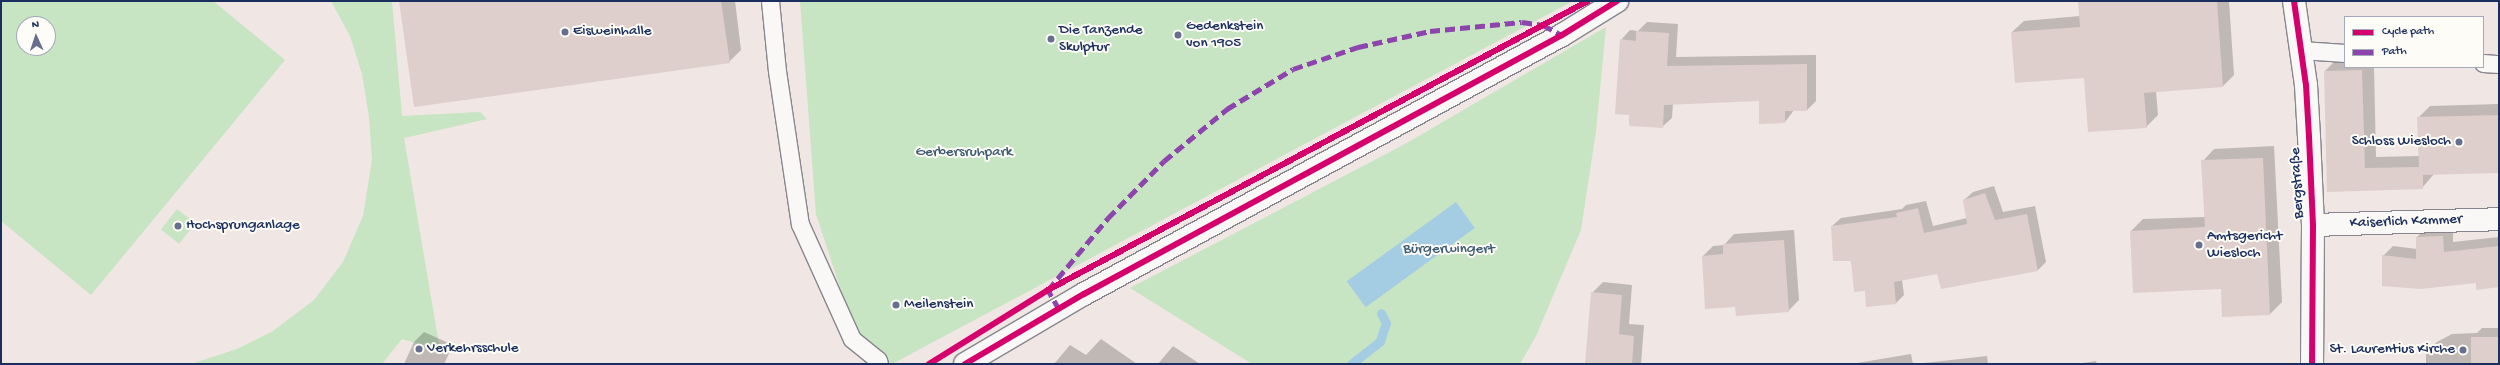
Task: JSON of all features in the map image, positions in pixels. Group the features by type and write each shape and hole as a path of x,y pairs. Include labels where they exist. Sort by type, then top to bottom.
{"street":[{"path":"965,364 1084,294 1562,35 1617,1"},
{"name":"Bergstraße","path":"2294,1 2306,85 2313,225 2312,364"},
{"name":"Kaiserlich Kammer","path":"2313,225 2499,219"}],"lane":[{"path":"770,1 777,71 800,224 852,339 878,360 879,364"},
{"path":"2301,50 2344,53"},
{"path":"2484,63 2499,64"}],"green space":[{"path":"1,1 213,1 285,60 91,295 1,221"},
{"path":"331,1 392,1 402,116 480,112 487,119 404,138 440,350 402,339 382,364 191,364 237,349 273,331 314,300 343,262 363,216 372,160 369,117 362,74 350,36"},
{"name":"Gerbersruhpark","path":"800,1 1573,1 892,364 865,364 816,214"},
{"name":"Bürgerwingert","path":"1606,27 1596,131 1581,230 1536,336 1520,364 1252,364 1130,288 1405,144"},
{"name":"Hochsprunganlage","path":"177,209 195,223 179,244 161,229"}],"water":[{"path":"1456,202 1475,228 1366,307 1347,281"}],"building":[{"name":"Eisweinhalle","path":"399,1 721,1 730,63 414,107"},
{"path":"2078,1 2217,1 2223,87 2144,93 2147,128 2088,132 2084,78 2015,83 2011,32 2080,27"},
{"path":"1636,31 1669,33 1667,66 1807,64 1807,111 1785,111 1785,123 1759,124 1759,101 1664,105 1663,128 1629,126 1629,115 1615,114 1620,39 1636,41"},
{"name":"Schloss Wiesloch","path":"2362,70 2365,168 2419,167 2417,117 2499,115 2499,173 2423,175 2423,189 2327,192 2324,71"},
{"name":"Amtsgericht Wiesloch","path":"2263,158 2270,315 2222,317 2221,289 2133,293 2130,231 2205,227 2201,160"},
{"path":"1985,193 1995,220 2027,214 2038,271 1941,289 1937,274 1894,282 1896,304 1866,307 1865,291 1854,292 1851,261 1833,261 1831,226 1897,217 1896,213 1918,208 1924,233 1967,224 1963,200"},
{"path":"2443,236 2444,252 2499,246 2499,287 2476,290 2476,283 2421,289 2382,286 2382,255 2416,259 2416,237"},
{"path":"1784,240 1789,312 1736,316 1735,307 1705,309 1702,256 1723,254 1723,244"},
{"path":"1591,292 1622,295 1619,334 1634,336 1632,364 1585,364"},
{"path":"2471,337 2499,337 2499,364 2471,364"}],"waterway":[{"path":"1351,364 1380,341 1386,323 1381,313"}],"marked path":[{"path":"1059,309 1048,290 1108,218 1164,161 1227,109 1293,69 1358,47 1430,31 1522,22 1543,25 1562,35"}],"cycle path":[{"path":"929,364 1048,290 1588,1"},
{"path":"965,364 1084,294 1562,35 1617,1"},
{"path":"2294,1 2306,85 2309,137 2313,225 2312,364"}],"place":[{"name":"Eisweinhalle","path":"565,32"},
{"name":"Gedenkstein von 1905","path":"1178,35"},
{"name":"Die Tanzende Skulptur","path":"1051,39"},
{"name":"Schloss Wiesloch","path":"2459,142"},
{"name":"Hochsprunganlage","path":"178,226"},
{"name":"Amtsgericht Wiesloch","path":"2199,245"},
{"name":"Meilenstein","path":"896,305"},
{"name":"Verkehrsschule","path":"419,349"},
{"name":"St. Laurentius Kirche","path":"2463,350"}]}
